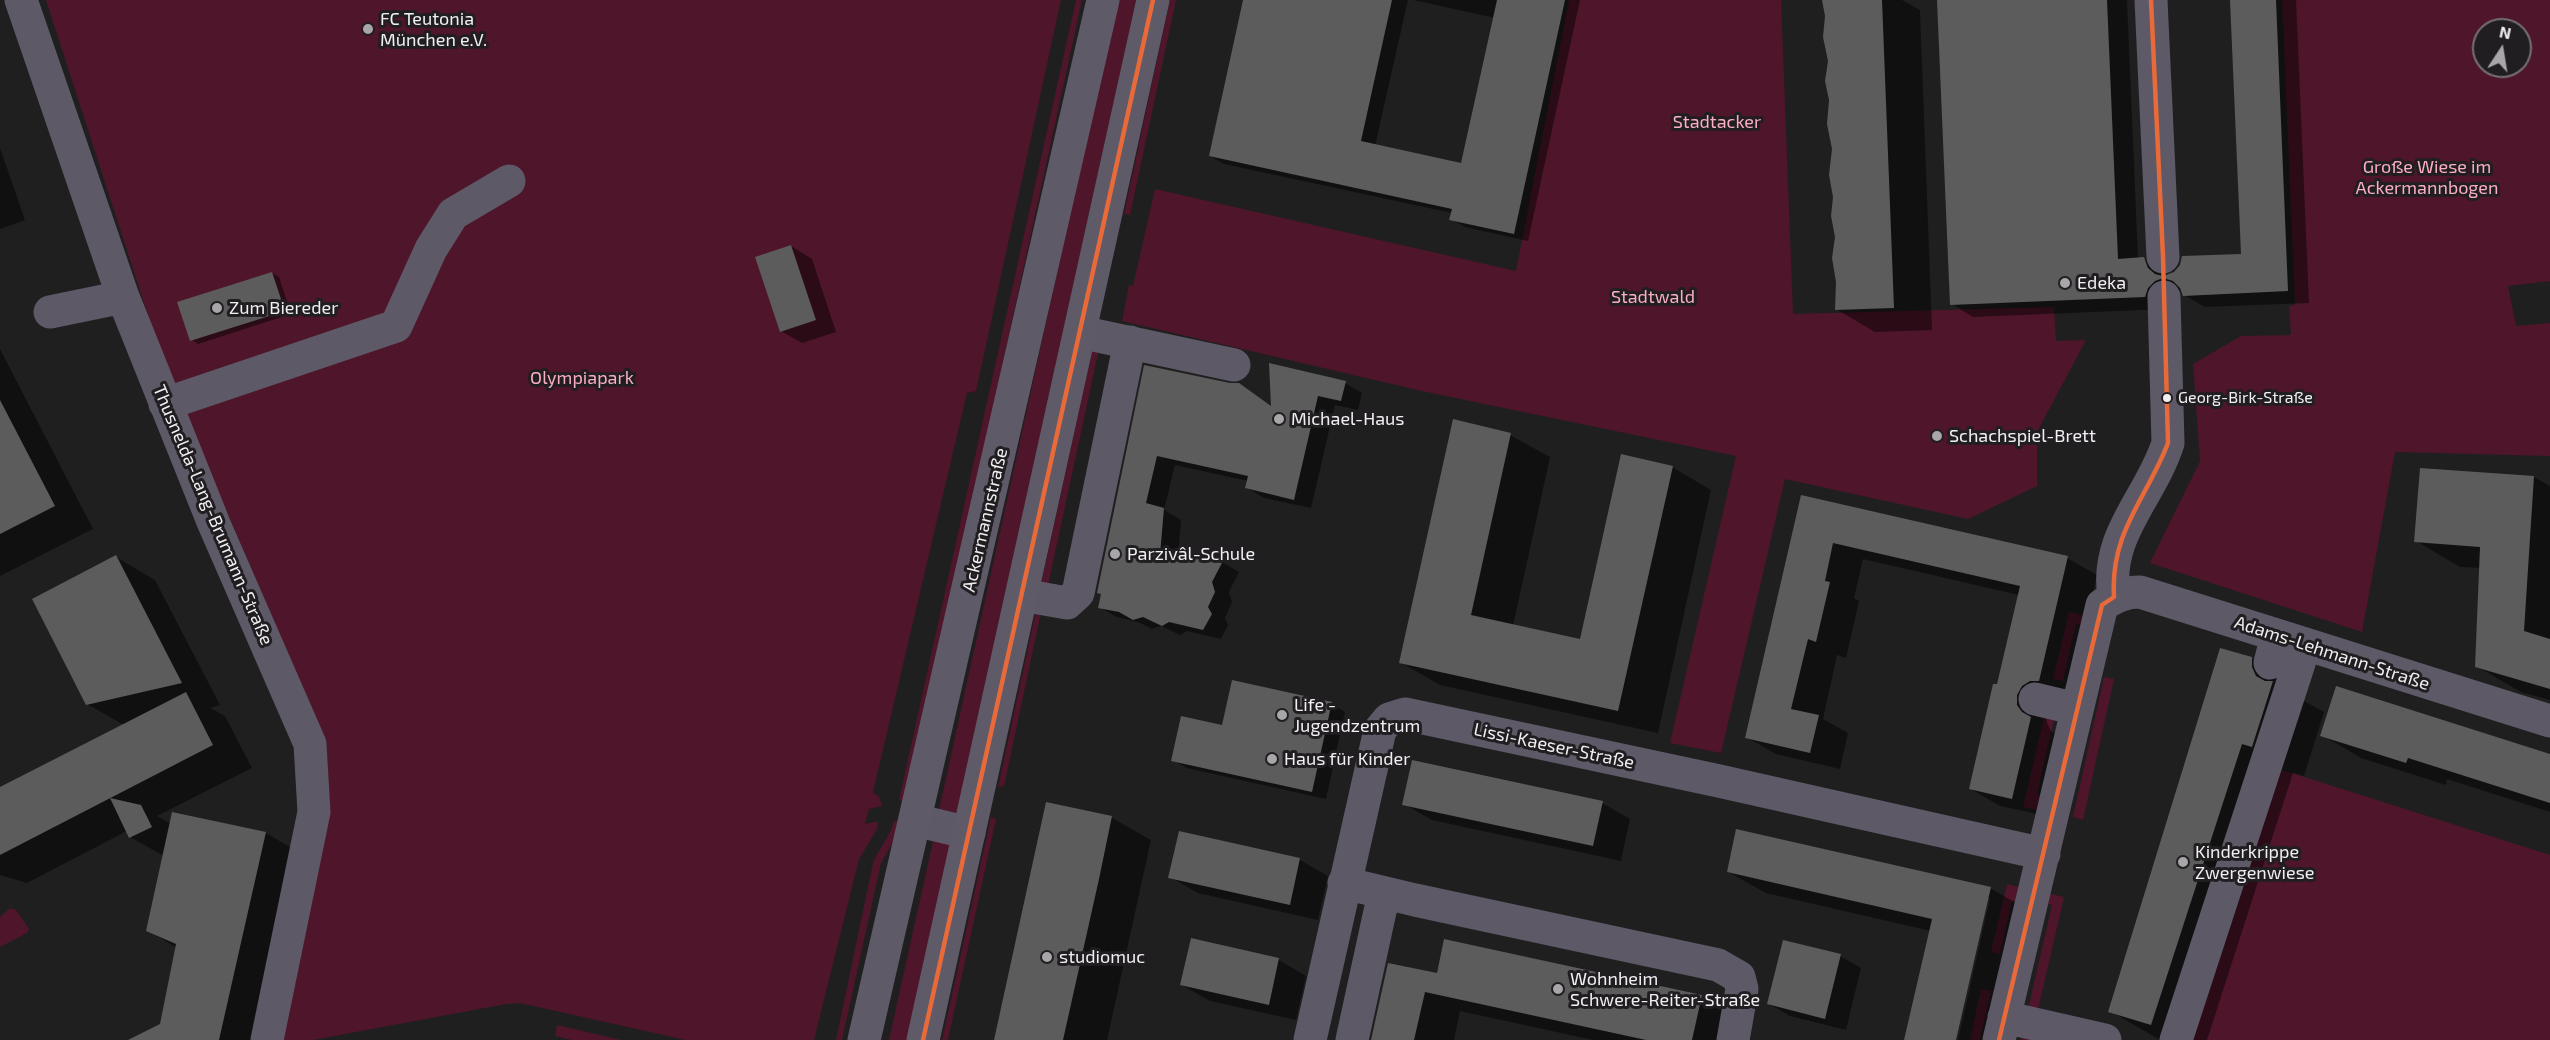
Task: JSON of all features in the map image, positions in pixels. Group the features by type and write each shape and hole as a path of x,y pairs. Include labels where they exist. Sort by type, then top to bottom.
{"main road":[{"name":"Ackermannstraße","path":"864,1040 1103,0"},
{"path":"923,1040 1153,0"}],"street":[{"name":"Thusnelda-Lang-Brumann-Straße","path":"21,0 123,297 214,524 310,744 314,812 267,1040"},
{"path":"2151,0 2163,257"},
{"path":"165,404 396,326 431,249 453,214 509,181"},
{"path":"50,312 123,297"},
{"path":"2105,1040 2002,1029 2102,606 2114,597 2111,578 2114,555 2162,463 2168,443 2164,297"},
{"path":"1080,332 1234,365"},
{"path":"1022,595 1067,603 1078,593 1130,342"},
{"name":"Adams-Lehmann-Straße","path":"2114,597 2125,592 2140,591 2284,648 2550,721"},
{"path":"2176,1040 2284,648"},
{"path":"2035,699 2077,709"},
{"name":"Lissi-Kaeser-Straße","path":"1310,1040 1380,730 1389,719 1405,714 2044,854"},
{"path":"915,820 969,833"},
{"path":"1344,883 1718,965 1739,977 1742,989 1733,1040"},
{"path":"1352,1040 1384,893"}],"green space":[{"name":"Olympiapark","path":"46,0 1061,0 976,391 967,393 873,792 879,797 882,806 869,809 865,824 878,821 877,829 859,859 814,1040 686,1040 520,1003 313,1040 282,1040 330,805 326,741 167,374"},
{"path":"1076,0 1082,0 907,802 899,800"},
{"path":"1117,0 1136,0 957,813 939,810"},
{"path":"1170,0 1176,0 1130,215 1124,214"},
{"name":"Stadtwald","path":"1569,0 1781,0 1793,314 2054,307 2056,341 2086,340 2037,432 2037,486 1968,519 1785,479 1721,753 1670,743 1736,456 1422,391 1122,321 1129,285 1133,286 1155,189 1516,271"},
{"name":"Große Wiese im Ackermannbogen","path":"2282,0 2550,0 2550,281 2508,286 2516,326 2550,323 2550,456 2395,452 2362,632 2150,563 2200,461 2193,364 2241,336 2291,335 2289,306 2295,305"},
{"path":"1094,343 1100,344 1047,590 1040,589"},
{"path":"1042,608 1004,786 998,787 1036,611"},
{"path":"2069,612 2086,616 2084,625 2076,624 2063,681 2053,679"},
{"path":"2104,677 2114,679 2083,820 2073,817"},
{"path":"2045,713 2055,715 2037,794 2044,796 2041,811 2023,807"},
{"path":"2276,768 2550,855 2550,1040 2192,1040"},
{"path":"991,817 996,819 948,1040 942,1040"},
{"path":"894,821 901,822 898,833 881,863 842,1040 836,1040 873,863"},
{"path":"935,832 952,835 907,1040 889,1040"},
{"path":"2007,884 2023,888 2020,902 2012,901 2000,954 1991,952"},
{"path":"2047,893 2064,897 2031,1040 2021,1040 2052,905 2045,903"},
{"path":"10,908 16,910 29,929 27,933 0,947 0,917"},
{"path":"1981,989 1991,991 1980,1040 1970,1040"},
{"path":"557,1025 621,1040 572,1040 555,1036"}],"building":[{"path":"1243,0 1392,0 1361,141 1461,163 1497,0 1565,0 1514,234 1449,220 1452,209 1209,156"},
{"path":"1822,0 1882,0 1894,308 1835,310 1836,282 1832,258 1835,237 1831,216 1833,197 1829,175 1832,149 1827,124 1829,100 1825,81 1828,61 1823,37 1825,16"},
{"path":"1937,0 2107,0 2118,259 2144,257 2148,268 2155,274 2163,276 2174,272 2180,265 2182,256 2241,254 2230,0 2276,0 2288,291 2183,296 2180,288 2173,281 2163,278 2155,281 2148,288 2145,297 1950,305"},
{"path":"791,245 816,320 780,332 755,257"},
{"path":"272,272 285,311 190,341 177,302"},
{"path":"1269,363 1346,381 1341,401 1318,396 1294,500 1245,488 1248,476 1157,456 1146,503 1164,508 1160,555 1223,561 1212,582 1215,592 1208,607 1212,614 1203,630 1169,622 1162,626 1143,617 1133,620 1119,612 1098,608 1101,594 1097,593 1144,365 1239,383 1271,406"},
{"path":"0,400 55,506 0,534"},
{"path":"1453,419 1511,433 1471,615 1580,639 1621,454 1673,466 1618,711 1399,663"},
{"path":"2420,468 2534,476 2524,631 2550,639 2550,689 2475,667 2480,547 2414,542"},
{"path":"1801,495 2068,556 2039,681 2030,681 2022,686 2017,695 2017,705 2022,712 2031,717 2012,799 1969,789 1993,684 1997,684 2020,586 1833,543 1825,581 1830,582 1816,642 1808,639 1791,709 1819,715 1810,753 1745,738"},
{"path":"116,555 182,683 86,705 32,599"},
{"path":"2220,648 2252,657 2252,667 2256,676 2265,681 2273,681 2252,747 2242,744 2151,1025 2108,1012"},
{"path":"1232,680 1332,702 1312,792 1171,761 1181,716 1222,725"},
{"path":"2336,686 2550,754 2550,803 2408,758 2406,763 2320,736"},
{"path":"186,692 213,745 0,855 0,787"},
{"path":"1412,760 1603,801 1593,846 1402,805"},
{"path":"110,798 141,805 152,827 129,838"},
{"name":"studiomuc","path":"1046,802 1112,816 1099,879 1063,1040 994,1040"},
{"path":"172,812 266,832 219,1040 128,1040 160,1024 176,944 146,931"},
{"path":"1736,829 1991,887 1956,1040 1904,1040 1932,919 1727,872"},
{"path":"1179,831 1300,858 1290,905 1168,878"},
{"path":"1191,938 1279,958 1269,1005 1180,985"},
{"name":"Wohnheim Schwere-Reiter-Straße","path":"1444,939 1702,995 1692,1040 1646,1040 1425,992 1414,1040 1371,1040 1388,963 1437,973"},
{"path":"1783,940 1841,954 1825,1019 1767,1004"}],"transit line":[{"path":"923,1040 1153,0"},
{"path":"1999,1040 2102,605 2114,597 2114,574 2124,535 2168,443 2163,257 2151,0"}],"place":[{"name":"FC Teutonia München e.V.","path":"368,29"},
{"name":"Edeka","path":"2065,283"},
{"name":"Zum Biereder","path":"217,308"},
{"name":"Georg-Birk-Straße","path":"2167,398"},
{"name":"Michael-Haus","path":"1279,419"},
{"name":"Schachspiel-Brett","path":"1937,436"},
{"name":"Parzivâl-Schule","path":"1115,554"},
{"name":"Life - Jugendzentrum","path":"1282,715"},
{"name":"Haus für Kinder","path":"1272,759"},
{"name":"Kinderkrippe Zwergenwiese","path":"2183,862"},
{"name":"studiomuc","path":"1047,957"},
{"name":"Wohnheim Schwere-Reiter-Straße","path":"1558,989"}],"park label":[{"name":"Stadtacker","path":"1717,122"}]}
